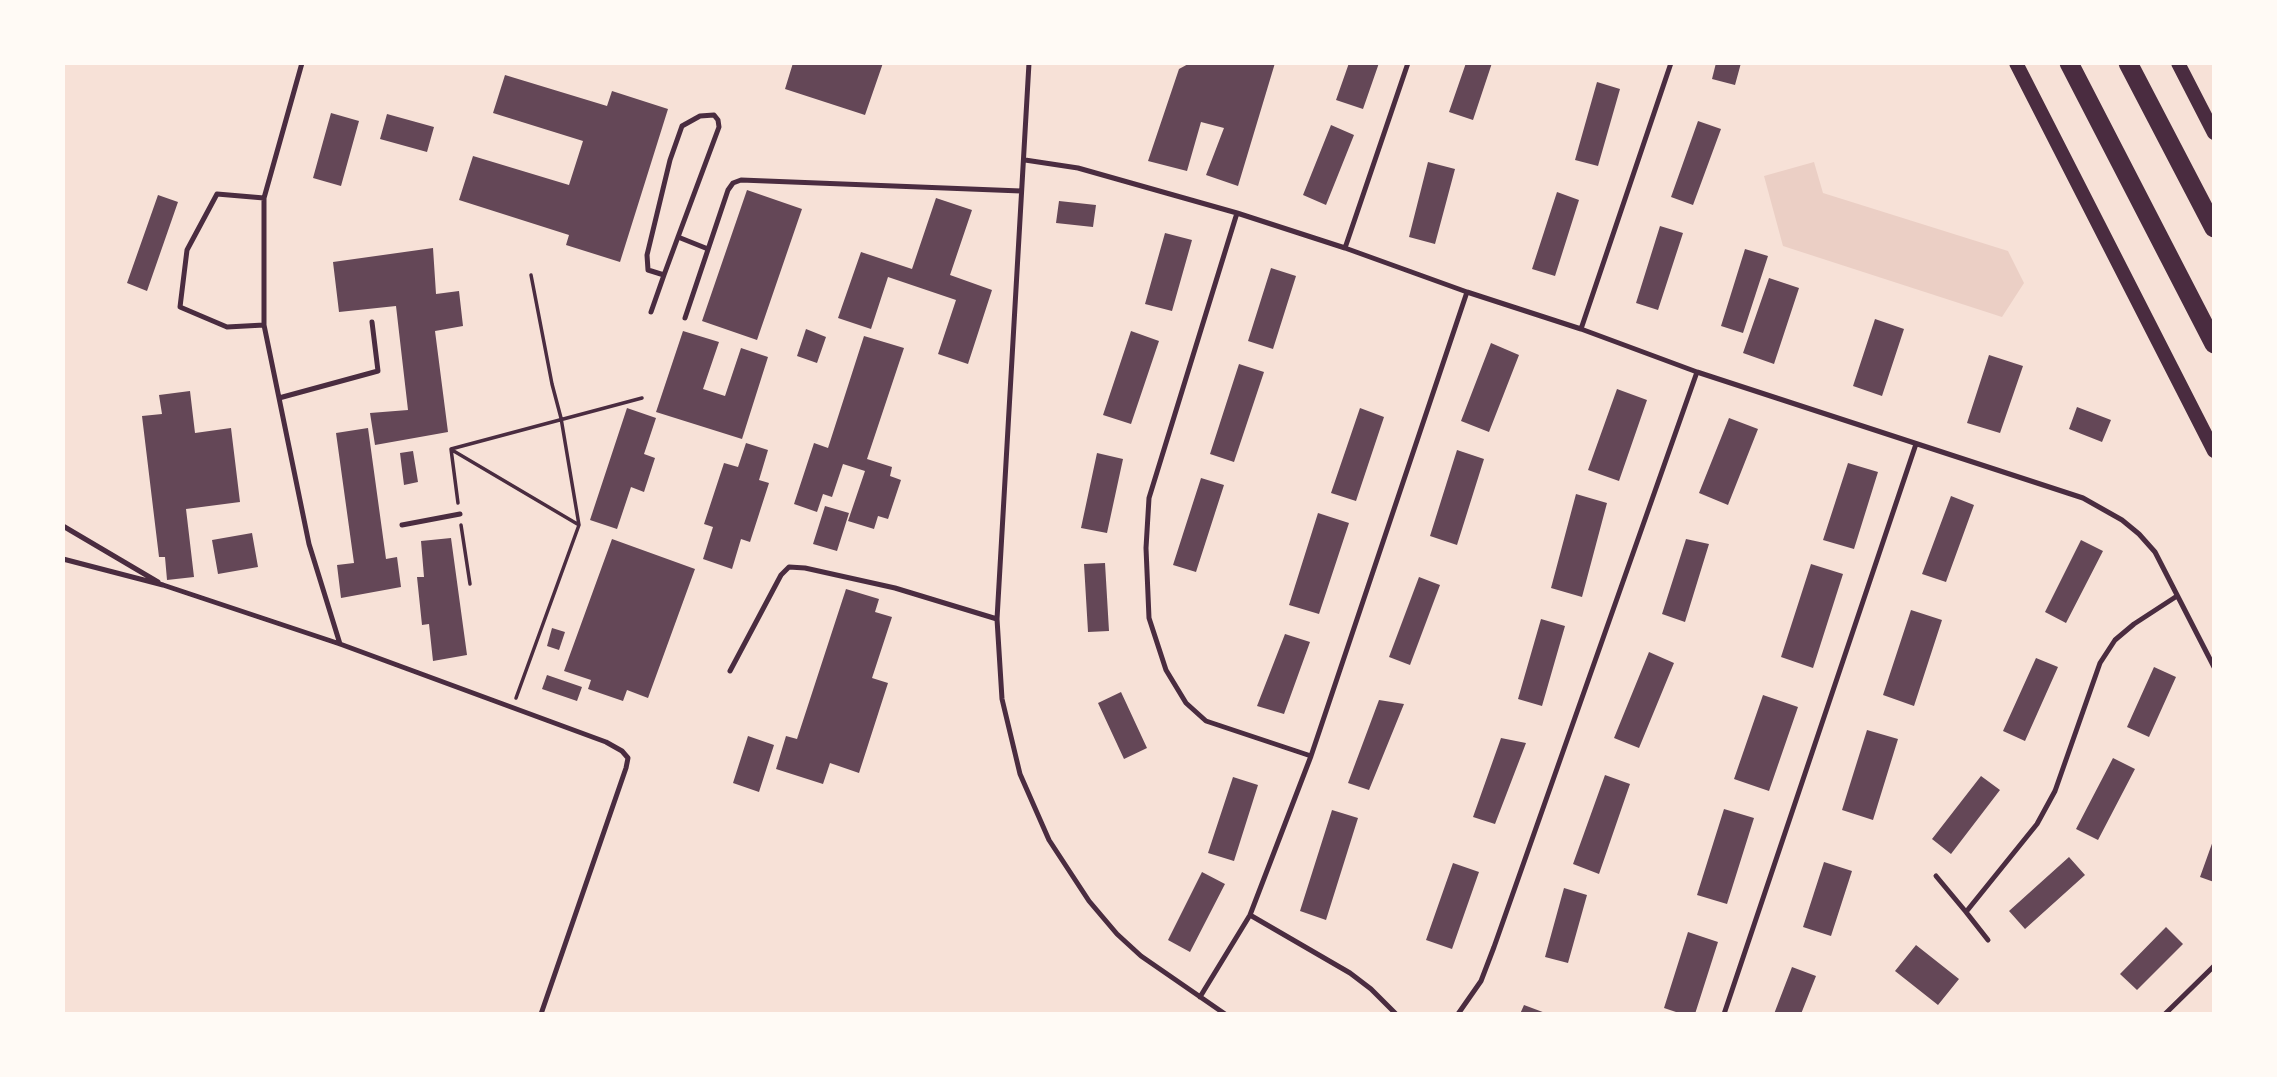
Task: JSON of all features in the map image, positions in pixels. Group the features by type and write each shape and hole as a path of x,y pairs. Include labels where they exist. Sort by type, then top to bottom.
{"highway":[{"path":"2069,63 2214,344"},
{"path":"2128,63 2214,228"}],"main road":[{"path":"2016,63 2214,451"},
{"path":"2178,63 2214,133"}],"lane":[{"path":"302,63 264,198 264,325 311,555 340,645"},
{"path":"1029,63 997,619 1002,699 1020,774 1049,840 1089,901 1117,934 1141,956 1225,1014"},
{"path":"1345,248 1408,63"},
{"path":"1581,329 1671,63"},
{"path":"650,312 664,275 719,127 714,116 700,116 682,126 670,160 648,255 648,270 664,275"},
{"path":"1025,160 1092,172 1237,213 1581,329 1697,372 2083,498 2122,520 2155,552 2214,667"},
{"path":"685,318 728,190 733,183 741,180 1021,191"},
{"path":"264,198 217,194 187,250 180,307 227,327 264,325"},
{"path":"1237,213 1149,498 1146,548 1149,618 1166,670 1186,703 1206,721 1311,756"},
{"path":"678,237 708,249"},
{"path":"1199,997 1250,915 1311,756 1467,292"},
{"path":"279,398 378,370 372,322"},
{"path":"1458,1014 1481,981 1494,947 1697,372"},
{"path":"1724,1014 1916,444"},
{"path":"401,525 460,514"},
{"path":"63,526 163,585"},
{"path":"63,559 163,585 340,645 606,742 622,751 628,758 541,1014"},
{"path":"730,671 781,575 789,567 805,568 895,588 997,619"},
{"path":"1966,912 2037,824 2055,791 2100,663 2115,640 2177,596"},
{"path":"1936,876 1989,940"},
{"path":"1250,915 1350,973 1396,1014"},
{"path":"2165,1014 2214,966"}],"path":[{"path":"512,707 579,525 561,418 531,275"},
{"path":"451,449 642,398"},
{"path":"451,449 470,584"},
{"path":"451,449 579,525"}],"shaded area":[{"path":"1814,162 1823,193 2008,251 2024,283 2002,317 1783,246 1764,176"}],"building":[{"path":"793,63 883,63 865,115 785,89"},
{"path":"1190,63 1275,63 1238,186 1206,175 1224,128 1201,122 1187,171 1148,161 1179,69"},
{"path":"1349,63 1379,63 1363,109 1336,100"},
{"path":"1466,63 1492,63 1473,120 1449,112"},
{"path":"1716,63 1741,63 1735,85 1712,79"},
{"path":"505,75 607,106 612,91 668,109 620,262 566,245 569,235 459,200 473,156 569,185 583,141 493,113"},
{"path":"1597,82 1620,89 1598,166 1575,160"},
{"path":"331,113 359,121 341,186 313,178"},
{"path":"387,114 434,127 427,152 380,139"},
{"path":"1698,121 1721,129 1693,205 1671,197"},
{"path":"1331,125 1354,135 1326,205 1303,195"},
{"path":"1428,162 1455,169 1435,244 1409,237"},
{"path":"747,190 802,209 757,340 702,321"},
{"path":"1557,192 1579,200 1555,276 1532,269"},
{"path":"158,195 178,202 147,291 127,283"},
{"path":"936,198 972,210 950,275 992,290 968,364 938,354 956,300 888,277 871,329 838,318 861,252 912,269"},
{"path":"1059,201 1096,205 1093,227 1056,223"},
{"path":"1660,226 1683,233 1658,310 1636,303"},
{"path":"1165,233 1192,240 1172,311 1145,304"},
{"path":"433,248 436,294 459,291 463,326 435,331 448,432 375,445 370,413 408,410 396,306 339,312 333,262"},
{"path":"1745,249 1768,256 1743,333 1721,326"},
{"path":"1271,268 1296,276 1273,349 1248,341"},
{"path":"1769,278 1799,288 1774,364 1743,353"},
{"path":"1875,319 1904,329 1882,396 1853,386"},
{"path":"806,329 826,337 817,363 797,356"},
{"path":"683,331 719,342 703,389 725,396 741,348 768,357 742,439 656,412"},
{"path":"1131,331 1159,341 1131,424 1103,415"},
{"path":"864,336 904,348 867,459 892,467 890,476 901,480 888,519 878,516 874,529 848,521 865,471 843,464 832,497 823,494 817,512 794,504 814,443 828,448"},
{"path":"1491,343 1519,355 1489,432 1461,421"},
{"path":"1989,355 2023,366 2000,433 1967,423"},
{"path":"1239,364 1264,372 1234,462 1210,454"},
{"path":"1617,389 1647,400 1619,481 1588,470"},
{"path":"190,391 195,433 231,428 240,502 186,509 194,577 167,580 165,557 159,557 142,416 162,414 159,395"},
{"path":"2077,407 2111,420 2102,442 2069,429"},
{"path":"627,408 656,418 644,454 655,458 644,492 631,487 617,529 590,520"},
{"path":"1360,408 1384,417 1356,501 1331,493"},
{"path":"1729,418 1758,429 1728,505 1699,493"},
{"path":"368,428 386,559 397,557 401,587 341,598 337,565 354,563 336,433"},
{"path":"746,443 768,450 759,480 769,483 750,542 741,539 732,569 703,559 713,527 704,524 724,463 738,467"},
{"path":"1457,450 1484,459 1457,545 1430,536"},
{"path":"413,451 418,482 404,485 400,453"},
{"path":"1097,453 1123,459 1107,533 1081,528"},
{"path":"1848,463 1878,472 1854,549 1823,540"},
{"path":"1201,478 1224,485 1196,572 1173,565"},
{"path":"1576,494 1607,503 1582,597 1551,588"},
{"path":"1951,496 1974,505 1946,582 1922,574"},
{"path":"825,506 849,513 837,551 813,544"},
{"path":"1318,513 1349,523 1319,614 1289,605"},
{"path":"252,533 258,567 218,574 212,540"},
{"path":"451,538 467,655 433,661 429,624 422,625 417,577 424,577 421,541"},
{"path":"612,539 695,569 648,698 627,690 623,701 588,689 591,680 564,671"},
{"path":"1686,539 1709,544 1685,622 1662,614"},
{"path":"2081,540 2103,551 2066,623 2045,612"},
{"path":"1105,563 1109,631 1088,632 1084,564"},
{"path":"1811,564 1843,574 1813,668 1781,657"},
{"path":"1419,577 1440,585 1410,665 1389,657"},
{"path":"846,589 879,599 875,612 892,617 872,678 888,683 859,773 830,763 823,784 776,769 786,736 797,739"},
{"path":"1911,610 1942,620 1914,706 1883,695"},
{"path":"1541,619 1565,626 1542,706 1518,699"},
{"path":"552,628 565,632 559,650 547,646"},
{"path":"1285,634 1310,642 1284,714 1257,706"},
{"path":"1649,652 1674,663 1639,748 1614,738"},
{"path":"2036,658 2058,667 2025,741 2003,731"},
{"path":"2154,667 2176,677 2149,737 2127,727"},
{"path":"547,675 582,687 577,701 542,689"},
{"path":"1121,692 1147,748 1124,759 1098,703"},
{"path":"1763,695 1798,707 1769,791 1734,779"},
{"path":"1379,700 1404,704 1369,790 1348,783"},
{"path":"1867,730 1898,739 1873,820 1842,810"},
{"path":"748,736 774,745 759,792 733,783"},
{"path":"1501,738 1526,743 1495,824 1473,817"},
{"path":"2113,758 2135,769 2098,840 2076,829"},
{"path":"1605,775 1630,784 1599,874 1573,864"},
{"path":"1981,776 2000,790 1951,854 1932,839"},
{"path":"1233,777 1258,785 1234,861 1208,853"},
{"path":"1724,809 1754,818 1727,904 1697,895"},
{"path":"1332,810 1358,818 1326,920 1300,911"},
{"path":"2214,838 2214,882 2200,877"},
{"path":"2069,857 2085,875 2025,929 2009,911"},
{"path":"1824,862 1852,871 1831,936 1803,927"},
{"path":"1453,863 1479,872 1452,949 1426,940"},
{"path":"1202,872 1225,884 1190,952 1168,940"},
{"path":"1564,888 1587,895 1568,963 1545,957"},
{"path":"2166,927 2183,944 2137,990 2120,974"},
{"path":"1688,932 1718,942 1695,1014 1682,1014 1664,1008"},
{"path":"1916,945 1959,979 1938,1005 1895,971"},
{"path":"1792,967 1816,976 1801,1014 1774,1014"},
{"path":"1524,1005 1548,1014 1520,1014"}]}
